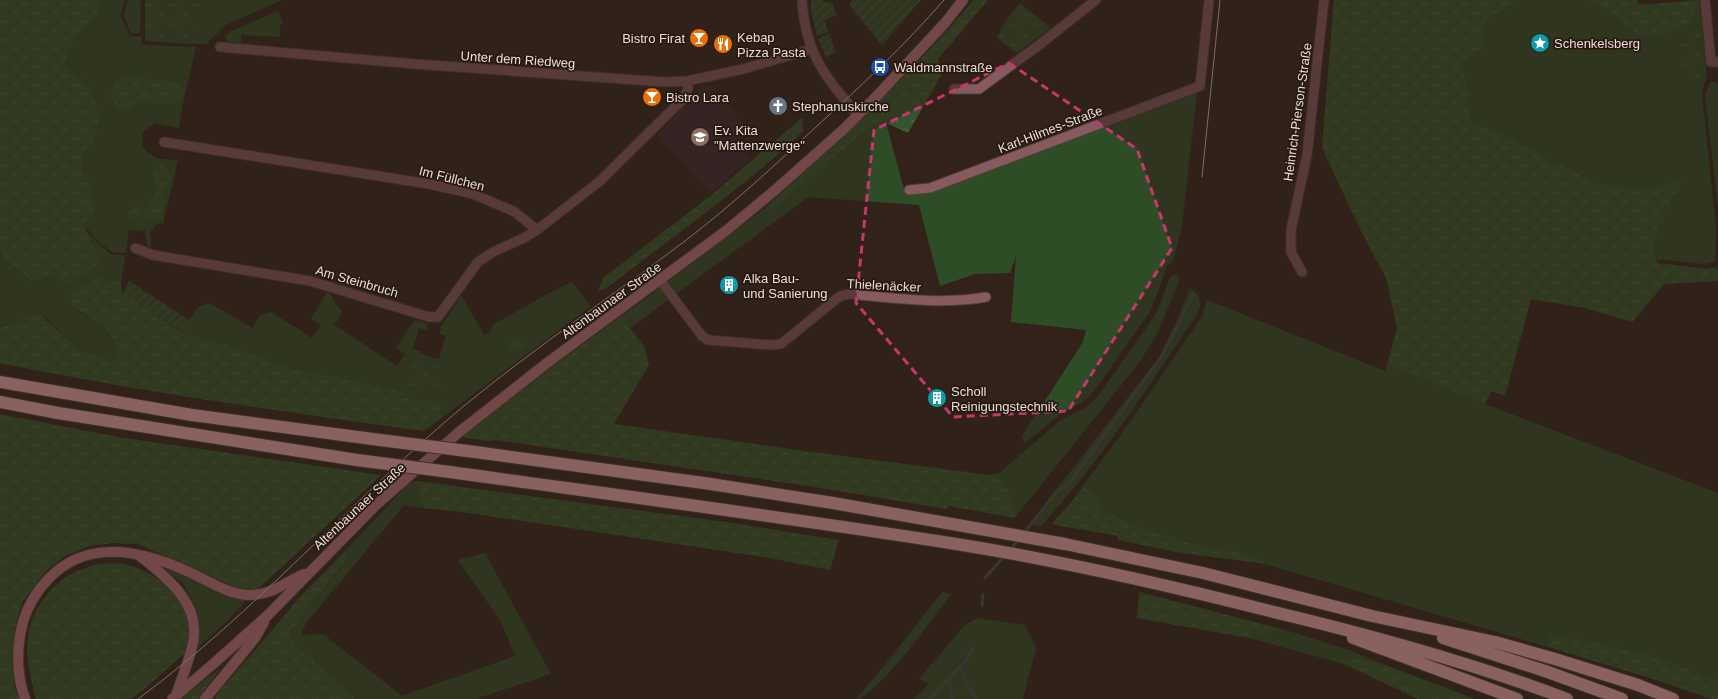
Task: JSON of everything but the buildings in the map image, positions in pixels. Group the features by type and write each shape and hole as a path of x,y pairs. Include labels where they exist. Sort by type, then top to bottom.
{"highway":[{"path":"0,382 192,415 704,483 833,503 1065,544 1203,573 1372,616 1495,642 1555,658 1638,685 1673,699"},
{"path":"0,402 58,413 356,460 952,543 1050,561 1189,591 1320,623 1447,657 1567,699"},
{"path":"1372,616 1545,671 1622,699"},
{"path":"1320,623 1364,643 1517,699"}],"main road":[{"name":"Altenbaunaer Straße","path":"268,615 376,505 458,433 547,363 727,230 774,191 858,115 909,63 963,0"},
{"path":"25,699 19,672 20,640 25,615 38,590 48,578 60,568 74,560 89,554 107,551 136,553 168,562 232,592 240,594 257,594 280,588 293,579 309,572"},
{"path":"136,553 177,588 184,599 191,616 194,631 193,642 186,668 174,698"},
{"path":"174,698 268,615"},
{"path":"205,699 255,638 268,615"}],"street":[{"path":"802,0 807,35 812,49 828,80 858,115"},
{"path":"954,89 980,89 1096,0"},
{"name":"Karl-Hilmes-Straße","path":"909,190 930,188 1200,86 1209,0"},
{"name":"Heinrich-Pierson-Straße","path":"1302,272 1291,252 1291,230 1307,155 1324,0"},
{"path":"1705,0 1715,62"},
{"name":"Unter dem Riedweg","path":"220,47 415,64 641,81 688,81 776,60 812,49"},
{"path":"537,230 600,181 679,104 684,98 688,88 688,81"},
{"name":"Im Füllchen","path":"164,142 429,184 473,194 515,212 537,230"},
{"name":"Am Steinbruch","path":"135,248 153,255 310,281 429,316 438,317 478,262 493,252 524,238 537,230"},
{"name":"Thielenäcker","path":"660,280 702,336 708,340 771,345 781,344 840,296 849,294 940,301 958,301 986,297"}],"highlighted area":[{"path":"1009,63 1137,149 1172,248 1068,411 953,417 856,303 874,130"}],"shaded area":[{"name":"Ev. Kita \"Mattenzwerge\"","path":"711,86 746,128 735,140 750,159 710,193 658,134 701,88"}],"green space":[{"path":"0,0 103,0 99,14 76,36 65,65 88,87 101,116 93,140 82,156 82,170 90,180 95,209 84,225 100,261 93,269 65,284 52,277 31,281 0,253"},
{"path":"103,0 125,0 120,16 130,36 141,36 142,45 196,47 183,102 179,128 155,123 143,132 142,146 149,154 157,158 178,160 163,223 154,225 154,230 150,231 151,248 147,245 145,231 129,230 126,253 112,252 99,242 84,225 90,180 82,169 81,160 85,151 93,140 65,65 76,36 99,14"},
{"path":"128,0 141,0 140,33 131,33 124,16"},
{"path":"145,0 200,0 211,9 201,15 187,44 145,41"},
{"path":"200,0 282,0 226,25 206,44 187,44 201,15 211,9"},
{"path":"811,0 821,0 833,4 836,15 824,20 828,32 817,36 811,9"},
{"path":"852,0 921,0 882,45 849,5"},
{"path":"973,0 988,0 938,59 942,74 908,133 886,123 870,126 769,213 765,208 910,70"},
{"path":"1334,0 1524,0 1517,1 1486,22 1481,50 1468,55 1463,64 1468,92 1469,122 1496,131 1600,185 1654,188 1674,181 1681,183 1680,189 1671,200 1654,241 1657,263 1706,269 1716,267 1718,271 1718,281 1664,284 1632,322 1585,308 1531,299 1505,396 1492,391 1485,404 1387,365 1397,328 1386,278 1361,231 1322,148"},
{"path":"1586,0 1601,6 1641,37 1694,15 1699,0 1707,77 1702,94 1716,229 1715,262 1703,264 1657,259 1654,241 1671,200 1680,189 1681,183 1674,181 1654,188 1600,185 1496,131 1468,122 1468,92 1463,64 1467,55 1481,50 1486,22 1517,1"},
{"path":"1586,0 1637,0 1638,5 1699,0 1694,14 1683,26 1663,34 1641,37 1601,6"},
{"path":"1020,3 1051,28 1017,53 997,38 1006,20"},
{"path":"278,11 283,23 280,25 280,37 241,35 241,43 228,42 225,37 229,32"},
{"path":"1700,31 1704,75 1693,81 1683,81 1678,33"},
{"path":"829,34 836,52 826,57 818,39"},
{"path":"132,75 143,79 179,85 183,94 180,101 164,104 145,101 136,102 129,109 118,110 110,95 116,82"},
{"path":"1711,81 1718,84 1718,207 1705,95"},
{"path":"1194,92 1197,93 1182,225 1173,262 1167,266 1151,310 1095,390 1084,401 1059,415 1024,444 1022,436 1083,342 1086,330 1011,322 1016,256 1010,273 975,274 940,286 919,205 808,197 630,328 627,319 647,304 641,302 765,208 769,213 870,126 886,123 905,193 932,192"},
{"path":"802,118 803,131 756,173 605,289 598,291 603,278 709,197"},
{"path":"160,165 165,166 170,177 162,195 164,208 161,218 150,221 146,217 139,217 134,221 128,218 128,212 134,207 145,207 156,192 153,178 154,167"},
{"path":"85,230 110,254 125,256 121,281 105,282 73,309 103,324 112,337 118,350 116,361 82,352 44,316 0,328 0,253 31,281 52,277 65,284 100,261"},
{"path":"102,275 105,282 121,281 122,294 187,335 237,348 290,368 403,392 405,396 409,398 441,402 443,417 423,431 158,392 0,363 0,328 40,314 82,352 116,361 118,350 112,337 103,324 73,308 70,294 95,277"},
{"path":"1173,275 1177,275 1180,279 1158,332 1139,363 1017,515 1010,492 998,474 1060,421 1085,408 1096,399 1156,314 1170,278"},
{"path":"129,281 189,320 181,331 122,294"},
{"path":"572,282 591,306 443,417 441,402 409,398 290,368 237,348 187,335 181,331 198,307 210,303 252,328 260,315 271,312 312,338 321,325 311,319 327,292 330,293 342,312 334,325 397,366 405,354 396,348 415,320 428,324 427,331 419,328 413,349 421,351 420,354 439,359 446,336 440,334 441,327 461,295 484,335 490,332 493,325 551,292"},
{"path":"1190,288 1199,296 1200,307 1197,314 1142,396 1063,502 1041,526 1029,525 1160,356 1176,323"},
{"path":"1207,300 1385,371 1387,365 1718,493 1718,681 1655,656 1547,639 1548,647 1265,564 1259,556 1196,544 1133,525 1104,511 1094,494 1083,486 1128,425 1203,315"},
{"path":"641,302 647,304 627,319 630,328 645,348 649,365 614,424 989,475 998,474 1010,492 1017,515 1014,518 949,506 946,509 814,487 496,440 488,441 461,437 504,402"},
{"path":"517,338 525,338 528,340 521,348 510,352 507,351 510,343"},
{"path":"413,361 446,367 443,389 403,385"},
{"path":"0,414 118,437 381,475 259,588 250,591 239,589 138,544 113,543 90,546 65,556 46,571 23,601 17,619 12,653 14,686 19,699 0,699"},
{"path":"417,481 419,495 424,508 404,505 306,623 301,635 323,634 402,696 515,656 500,620 458,560 485,553 551,674 475,699 356,699 296,645 292,639 291,631 350,556 345,551 409,483"},
{"path":"417,481 726,522 839,540 830,570 770,558 462,512 424,508 419,495"},
{"path":"1083,486 1094,494 1104,511 1133,525 1196,544 1259,556 1265,564 1176,552 1118,540 1118,536 1051,524 1069,505"},
{"path":"345,551 350,555 291,631 292,639 296,645 356,699 214,699 297,600"},
{"path":"97,564 124,564 136,567 147,572 168,587 183,607 187,619 189,634 186,652 141,692 130,699 36,699 32,686 27,646 32,621 37,609 48,593 62,580 69,575"},
{"path":"159,566 177,571 247,599 226,622 198,647 200,630 194,604 183,583"},
{"path":"942,592 951,594 920,636 879,683 867,694 856,699 885,665"},
{"path":"1139,592 1282,629 1249,638 1137,618"},
{"path":"977,618 1025,625 1036,648 1023,699 914,699 929,684 919,679 964,626"},
{"path":"1282,629 1349,650 1380,663 1346,657 1344,664 1249,638"},
{"path":"1551,634 1655,656 1718,681 1718,699 1711,699 1650,678 1548,647 1547,639"},
{"path":"1346,657 1380,663 1475,699 1418,699 1344,664"},
{"path":"221,668 198,699 179,699"}],"waterway":[{"path":"1024,533 1057,491 1069,484 1161,357 1193,295"},
{"path":"1010,550 1019,539"},
{"path":"985,578 1005,555"},
{"path":"982,605 983,595"},
{"path":"930,699 968,658 973,648"},
{"path":"960,666 965,681 976,699"},
{"path":"949,678 952,699"}],"tram line":[{"path":"138,699 223,630 264,593 383,478 465,405 547,342 685,241 736,199 867,80 899,49 944,0"},
{"path":"1202,177 1220,0"}],"place":[{"name":"Bistro Firat","path":"699,38"},
{"name":"Schenkelsberg","path":"1540,43"},
{"name":"Kebap Pizza Pasta","path":"723,44"},
{"name":"Waldmannstraße","path":"880,67"},
{"name":"Bistro Lara","path":"652,97"},
{"name":"Stephanuskirche","path":"778,106"},
{"name":"Ev. Kita \"Mattenzwerge\"","path":"700,137"},
{"name":"Alka Bau- und Sanierung","path":"729,285"},
{"name":"Scholl Reinigungstechnik","path":"937,398"}]}
